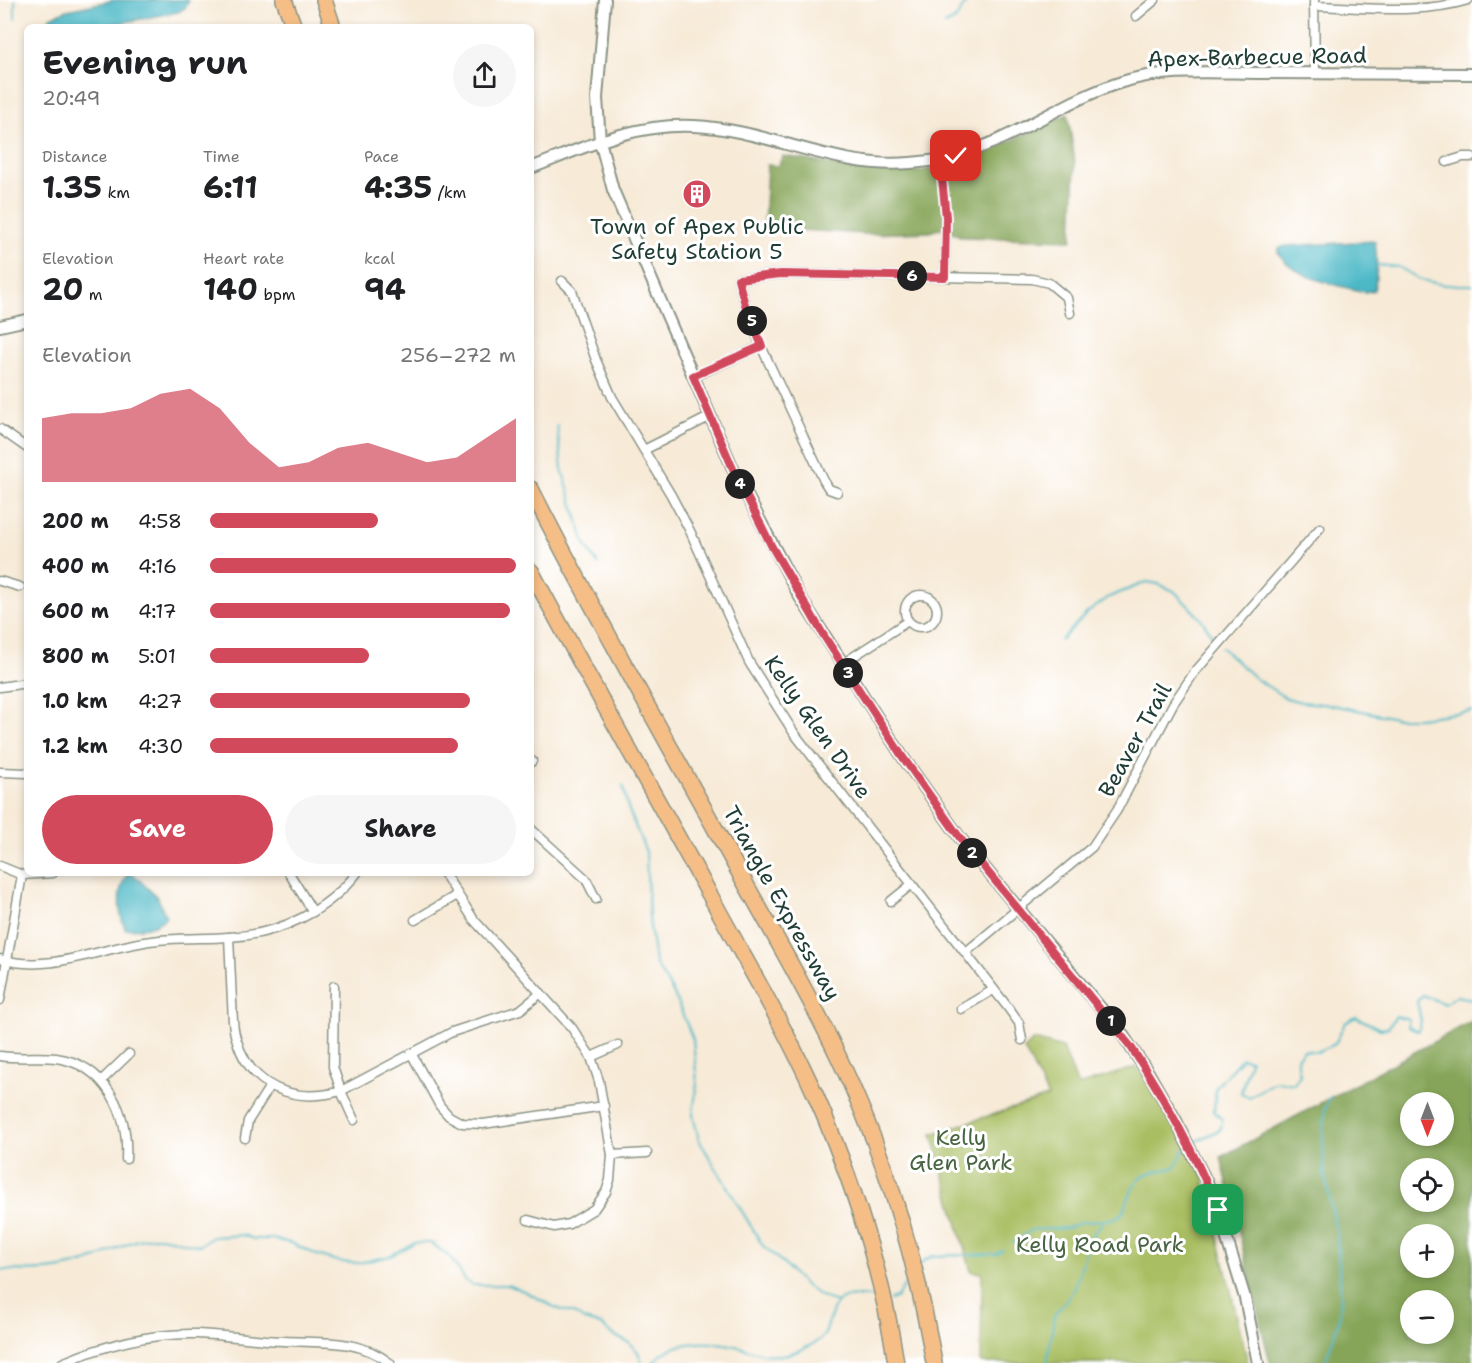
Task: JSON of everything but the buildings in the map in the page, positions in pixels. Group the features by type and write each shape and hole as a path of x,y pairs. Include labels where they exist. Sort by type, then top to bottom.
{"highway":[{"path":"284,0 293,24"},
{"path":"324,0 332,24"},
{"name":"Triangle Expressway","path":"534,495 588,599 806,994 839,1059 889,1181 908,1245 926,1318 934,1363"},
{"path":"534,576 797,1057 827,1124 864,1227 885,1308 896,1363"}],"street":[{"path":"605,0 597,98 600,141 613,190 734,471 800,597 902,756 960,838 1122,1034 1149,1074 1184,1136 1208,1185 1245,1298 1258,1363"},
{"path":"1136,16 1155,0"},
{"path":"1315,73 1314,3 1425,9 1468,0"},
{"name":"Apex-Barbecue Road","path":"534,167 616,135 651,128 695,126 716,128 819,153 870,162 900,164 940,160 980,147 1017,132 1084,97 1122,82 1145,76 1315,73 1472,74"},
{"path":"1448,162 1463,157 1472,157"},
{"path":"940,160 946,217 945,277"},
{"path":"837,492 829,489 824,481 762,346 746,308 738,279 781,274 1032,279 1049,283 1067,298 1070,313"},
{"name":"Kelly Glen Drive","path":"562,281 572,291 596,360 612,397 690,531 749,662 772,702 1019,1023 1022,1040"},
{"path":"0,326 24,321"},
{"path":"693,376 762,346"},
{"path":"644,450 711,416"},
{"path":"0,429 24,446"},
{"name":"Beaver Trail","path":"966,952 1092,847 1118,810 1173,704 1194,673 1320,528"},
{"path":"0,581 20,587"},
{"path":"842,664 908,621"},
{"path":"0,687 24,683"},
{"path":"0,772 24,774"},
{"path":"534,832 586,879 596,899"},
{"path":"0,866 22,875 4,960 0,1000"},
{"path":"291,876 313,912"},
{"path":"4,960 29,964 49,963 161,939 229,938 260,934 313,912 329,902 354,876"},
{"path":"446,876 474,920 572,1028 591,1057 599,1081 612,1155 612,1170 606,1192 586,1215 569,1224 554,1227 528,1220"},
{"path":"891,901 912,884"},
{"path":"415,920 457,895"},
{"path":"229,938 235,1036 244,1059 270,1086 300,1096 324,1096 341,1091 452,1032 520,1010 540,993"},
{"path":"334,986 333,1059 335,1076 354,1120"},
{"path":"961,1009 993,990"},
{"path":"591,1057 618,1045"},
{"path":"411,1053 440,1106 449,1116 462,1123 483,1124 604,1106"},
{"path":"102,1080 129,1054"},
{"path":"0,1056 58,1058 84,1067 102,1080 115,1100 124,1126 127,1140 126,1159"},
{"path":"245,1138 248,1120 270,1086"},
{"path":"612,1155 647,1153"},
{"path":"62,1363 92,1351 133,1340 195,1334 344,1343 371,1351 390,1363"}],"green space":[{"path":"1068,114 1075,163 1072,240 963,237 941,228 930,232 867,234 764,228 767,165 778,166 783,156 874,171 926,170 981,153"},
{"path":"1472,1021 1472,1363 1270,1363 1221,1157"},
{"name":"Kelly Road Park","path":"1034,1040 1063,1048 1078,1086 1136,1067 1181,1121 1199,1158 1248,1363 981,1363 982,1273 971,1271 932,1134 1048,1097 1024,1049"}],"water":[{"path":"115,0 188,0 185,8 178,12 115,24 47,24 50,17 67,10"},
{"path":"1375,241 1377,265 1374,290 1365,292 1305,275 1294,269 1278,252 1279,248 1286,246"},
{"path":"126,876 135,876 158,898 166,917 157,924 147,927 125,929 119,900"}],"waterway":[{"path":"15,0 15,18"},
{"path":"945,25 955,20 968,0"},
{"path":"1377,265 1399,267 1419,279 1430,282 1446,285 1472,285"},
{"path":"557,426 562,469 585,544 598,564"},
{"path":"1061,640 1087,613 1109,597 1147,582 1174,591 1201,619 1217,642"},
{"path":"1221,647 1256,679 1286,698 1301,702 1332,705 1396,718 1419,718 1472,711"},
{"path":"623,786 628,808 646,852 649,918 655,963 674,994 693,1039 697,1083 693,1115 699,1140 763,1246 816,1293 838,1302"},
{"path":"1191,1144 1221,1129 1222,1119 1214,1111 1216,1087 1242,1058 1250,1060 1241,1093 1249,1097 1276,1081 1294,1084 1300,1075 1297,1058 1304,1050 1317,1052 1335,1044 1345,1023 1356,1017 1380,1029 1388,1028 1396,1016 1409,1019 1408,1027 1418,1031 1421,1021 1417,1001 1423,995 1445,1004 1456,996 1472,999"},
{"path":"1325,1363 1339,1320 1341,1300 1337,1234 1324,1173 1323,1134 1325,1109 1330,1097"},
{"path":"1013,1243 1031,1230 1067,1228 1082,1222 1112,1219 1122,1214 1138,1180 1147,1174 1176,1167 1184,1149"},
{"path":"1047,1363 1054,1316 1074,1290 1088,1244 1103,1222"},
{"path":"0,1270 39,1270 73,1266 133,1242 155,1237 200,1245 213,1237 243,1235 253,1239 272,1239 291,1243 340,1262 359,1263 390,1256 414,1243 431,1243 450,1257 466,1281 472,1285 508,1285 556,1308 601,1325 611,1334 629,1343 638,1352 642,1363"},
{"path":"920,1265 933,1256 997,1254 1003,1250"},
{"path":"890,1300 897,1297 910,1276"},
{"path":"653,1363 676,1347 696,1343 732,1345 768,1355 783,1355 811,1345 820,1339 839,1301 855,1296 878,1298"}],"place":[{"name":"Town of Apex Public Safety Station 5","path":"697,194"}],"route":[{"path":"956,156 940,160 946,217 945,277 767,274 738,279 746,308 762,346 693,376 734,471 772,547 824,636 902,756 960,838 1131,1047 1188,1143 1218,1210"}],"park label":[{"name":"Kelly Glen Park","path":"961,1150"}]}
